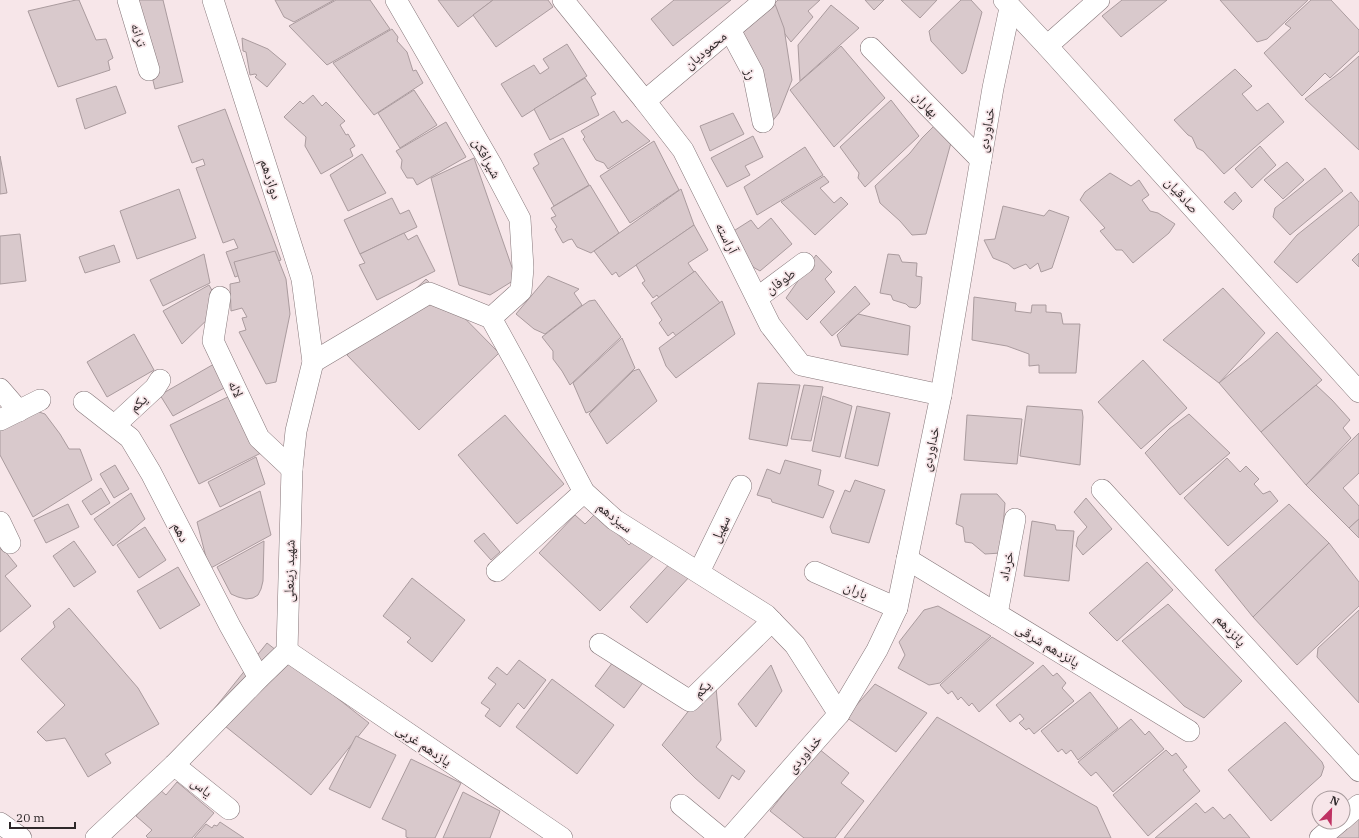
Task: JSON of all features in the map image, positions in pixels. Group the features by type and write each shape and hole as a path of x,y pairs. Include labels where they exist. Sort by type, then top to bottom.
{"street":[{"name":"ترانه","path":"128,0 149,70"},
{"name":"دوازدهم","path":"213,0 302,279 312,362"},
{"name":"شیرافکن","path":"396,0 520,219 523,268 521,290 491,318"},
{"name":"آراسته","path":"563,0 646,101 683,150 770,325 800,365 941,395"},
{"name":"محمودیان","path":"646,101 765,0"},
{"path":"1047,46 1099,0"},
{"name":"صادقیان","path":"1007,4 1047,46 1359,392"},
{"name":"خداوردی","path":"730,838 839,714 877,650 897,608 941,395 1007,4"},
{"name":"رز","path":"730,30 753,73 763,122"},
{"name":"بهاران","path":"871,48 981,160"},
{"name":"طوفان","path":"757,298 804,263"},
{"path":"312,362 429,293 491,318"},
{"name":"لاله","path":"220,297 213,341 259,438 292,469"},
{"name":"سیزدهم","path":"491,318 584,492 615,520 766,615 795,645 839,714"},
{"name":"شهید زینعلی","path":"287,651 292,469 296,431 312,362"},
{"name":"یکم","path":"115,425 155,388 160,380"},
{"path":"0,389 19,411"},
{"path":"0,420 40,400"},
{"name":"دهم","path":"84,402 130,438 151,473 230,626 259,678"},
{"name":"سهیل","path":"698,572 740,486"},
{"name":"پانزدهم","path":"1102,490 1359,771"},
{"path":"497,571 584,492"},
{"name":"خرداد","path":"997,614 1015,519"},
{"path":"0,522 10,543"},
{"name":"پانزدهم شرقی","path":"907,559 1190,731"},
{"name":"باران","path":"815,572 897,608"},
{"name":"یکم","path":"600,644 690,701 772,621"},
{"path":"96,838 174,765 287,651"},
{"name":"یازدهم غربی","path":"287,651 562,838"},
{"name":"یاس","path":"174,765 229,809"},
{"path":"681,805 721,838"},
{"path":"1351,812 1359,805"},
{"path":"0,823 21,838"},
{"path":"1320,838 1330,830"}],"building":[{"path":"79,0 96,40 106,39 113,58 108,61 110,70 58,87 28,11"},
{"path":"134,0 163,0 183,82 155,89"},
{"path":"275,0 334,0 294,22 284,17"},
{"path":"336,0 370,0 390,29 327,65 289,26"},
{"path":"438,0 493,0 458,27"},
{"path":"493,0 548,0 553,7 496,47 473,15"},
{"path":"674,0 731,0 673,46 651,19"},
{"path":"778,0 820,0 808,11 813,17 791,42 767,10"},
{"path":"865,0 884,0 874,10"},
{"path":"901,0 937,0 920,18"},
{"path":"961,0 971,0 982,12 966,71 962,74 931,41 929,31"},
{"path":"1122,0 1167,0 1121,37 1102,16"},
{"path":"1220,0 1308,0 1267,39 1257,42"},
{"path":"1311,0 1331,0 1359,30 1359,51 1330,78 1325,73 1302,96 1264,53 1291,28 1285,24"},
{"path":"775,4 784,28 792,80 779,113 766,129 742,33"},
{"path":"831,5 859,28 800,81 798,45"},
{"path":"392,29 398,37 397,41 407,52 413,71 416,70 423,83 374,115 333,63"},
{"path":"242,38 268,49 286,64 267,87 255,77 257,75 250,75 246,52 243,51"},
{"path":"567,44 587,76 522,117 501,84 534,65 540,74 549,68 543,59"},
{"path":"841,46 885,98 834,147 790,90"},
{"path":"1359,56 1359,150 1305,99"},
{"path":"1235,69 1252,86 1242,94 1257,111 1268,103 1284,122 1224,174 1203,151 1197,148 1192,137 1188,135 1174,120"},
{"path":"585,78 596,94 591,97 599,115 550,140 534,109"},
{"path":"116,86 126,113 85,129 76,99"},
{"path":"414,90 437,125 400,148 378,113"},
{"path":"313,95 322,106 326,102 345,121 340,125 346,135 348,134 355,146 350,149 353,156 321,174 305,146 306,137 284,117 300,101 303,104"},
{"path":"891,100 919,136 865,187 858,178 859,173 840,147"},
{"path":"225,109 281,260 235,277 226,252 238,248 234,239 223,243 196,168 205,165 203,159 192,163 178,126"},
{"path":"614,111 622,123 627,120 650,141 608,169 604,163 596,160 583,139 585,137 581,131"},
{"path":"733,113 744,134 710,151 700,126"},
{"path":"446,122 466,157 417,185 413,178 407,178 401,168 402,160 396,151"},
{"path":"935,125 952,139 926,234 912,235 900,221 880,203 875,186 910,153"},
{"path":"753,136 763,157 745,166 750,175 727,187 711,158"},
{"path":"563,138 589,185 554,206 533,168 539,164 534,154"},
{"path":"654,141 679,190 630,223 600,176"},
{"path":"1260,146 1276,165 1252,188 1235,169"},
{"path":"805,147 823,175 757,215 744,187"},
{"path":"362,154 386,193 348,211 330,175"},
{"path":"0,156 7,193 0,194"},
{"path":"474,158 516,279 490,295 459,285 431,178"},
{"path":"1287,162 1304,180 1283,199 1264,180"},
{"path":"1325,168 1343,191 1290,235 1273,217 1275,208"},
{"path":"1110,173 1131,186 1139,180 1149,195 1142,200 1150,211 1158,213 1175,224 1169,233 1133,263 1122,250 1116,250 1100,231 1105,228 1080,200 1085,192"},
{"path":"824,176 829,182 820,188 834,203 841,197 848,204 815,235 781,202"},
{"path":"590,185 619,233 591,253 577,247 572,239 563,243 555,229 557,227 551,218 556,216 551,208"},
{"path":"179,189 196,238 137,259 120,211"},
{"path":"681,189 694,225 619,277 616,272 612,275 594,251"},
{"path":"1235,192 1242,201 1233,210 1224,202"},
{"path":"1351,192 1359,202 1359,225 1297,283 1274,262 1297,235"},
{"path":"392,198 400,214 409,210 417,227 360,254 344,220"},
{"path":"1003,206 1044,216 1049,210 1069,217 1052,268 1041,272 1038,263 1030,269 1026,264 1014,269 1008,264 993,258 984,240 995,239"},
{"path":"771,218 792,244 760,271 753,267 732,232 751,220 758,229"},
{"path":"694,225 708,250 688,263 694,272 659,298 657,295 653,298 642,283 645,281 636,265"},
{"path":"404,233 408,240 417,235 435,271 377,300 359,265 365,263 360,254"},
{"path":"20,234 26,281 0,284 0,236"},
{"path":"114,245 120,262 85,273 79,257"},
{"path":"275,251 286,279 290,314 276,382 266,384 239,332 246,330 242,318 247,317 242,308 231,311 230,284 240,282 234,262"},
{"path":"1359,253 1359,267 1352,260"},
{"path":"204,254 210,283 163,306 150,280"},
{"path":"888,254 899,255 902,262 917,263 916,276 922,277 920,304 916,308 909,307 906,304 893,300 891,295 880,293"},
{"path":"816,255 832,272 825,279 835,292 807,320 786,298"},
{"path":"695,271 720,303 676,336 673,332 668,336 659,323 662,320 651,303"},
{"path":"548,276 579,289 574,293 582,305 545,334 534,329 516,314"},
{"path":"426,279 499,353 419,430 347,355"},
{"path":"209,285 218,301 214,313 182,344 163,311"},
{"path":"855,286 870,304 832,336 820,322"},
{"path":"1223,288 1265,333 1219,383 1163,340"},
{"path":"974,297 1016,303 1015,311 1031,313 1032,305 1046,305 1046,312 1061,313 1063,324 1080,324 1076,373 1039,373 1039,365 1029,366 1029,354 1007,346 972,340"},
{"path":"595,300 621,337 570,385 553,359 553,351 542,337 589,301"},
{"path":"722,301 735,334 676,378 666,366 659,348"},
{"path":"858,314 910,326 908,355 841,346 837,335"},
{"path":"1277,332 1322,380 1261,432 1219,383 1251,357"},
{"path":"134,334 154,370 107,397 87,362"},
{"path":"622,338 635,368 591,411 586,413 573,383"},
{"path":"1143,360 1187,408 1141,449 1098,402"},
{"path":"214,364 226,387 173,416 160,395"},
{"path":"639,369 657,401 607,444 589,414 633,371"},
{"path":"758,383 800,385 787,446 749,439"},
{"path":"804,385 823,387 811,441 791,439"},
{"path":"1316,385 1350,420 1343,428 1351,438 1306,485 1261,432"},
{"path":"234,394 263,452 199,484 170,425"},
{"path":"823,396 852,406 840,457 812,451"},
{"path":"857,406 890,413 878,466 845,458"},
{"path":"1027,406 1082,410 1083,417 1080,465 1020,456"},
{"path":"36,411 45,414 69,449 80,449 92,480 33,517 0,455 0,430"},
{"path":"1189,414 1230,453 1180,495 1145,453 1169,429"},
{"path":"505,415 564,484 517,524 458,455"},
{"path":"967,415 1022,419 1017,464 964,460"},
{"path":"1359,433 1359,473 1343,488 1359,506 1359,519 1349,528 1306,485"},
{"path":"256,457 265,484 220,507 208,482"},
{"path":"1227,458 1240,472 1246,466 1259,479 1254,484 1263,494 1270,491 1278,501 1228,546 1184,498"},
{"path":"785,460 821,470 818,485 834,491 823,518 772,502 771,499 757,495 767,469 780,474"},
{"path":"115,465 129,489 114,498 100,474"},
{"path":"855,480 885,490 869,543 832,533 830,527 845,490 850,492"},
{"path":"101,488 110,503 91,515 82,501"},
{"path":"260,491 271,535 209,569 197,522"},
{"path":"131,493 145,519 113,546 94,519"},
{"path":"961,494 997,494 1005,503 1001,553 985,554 972,543 965,542 963,527 956,524"},
{"path":"1086,498 1112,529 1083,555 1076,546 1078,537 1087,527 1074,512"},
{"path":"68,504 79,527 46,543 34,520"},
{"path":"1289,504 1329,543 1253,617 1215,570"},
{"path":"596,513 629,545 639,535 657,552 600,611 539,553 575,515 585,524"},
{"path":"1359,519 1359,538 1349,528"},
{"path":"1032,521 1055,525 1056,530 1074,531 1069,581 1024,576"},
{"path":"145,527 166,560 139,578 117,545"},
{"path":"484,533 500,552 491,560 474,541"},
{"path":"74,541 96,572 74,587 53,556"},
{"path":"264,541 263,581 258,595 253,598 246,599 231,594 217,567"},
{"path":"1329,543 1359,582 1359,606 1297,665 1253,617"},
{"path":"0,545 17,566 5,576 31,606 0,632"},
{"path":"674,559 691,575 647,623 630,607"},
{"path":"1147,562 1173,590 1117,641 1089,613"},
{"path":"178,567 200,605 160,629 137,591"},
{"path":"412,578 465,620 432,662 407,642 411,638 383,616"},
{"path":"1168,604 1242,681 1204,718 1184,706 1122,641"},
{"path":"938,606 991,636 940,683 929,685 898,668 905,655 899,642 924,610"},
{"path":"69,608 138,688 159,724 105,754 111,763 88,777 65,738 46,741 37,732 65,705 21,659 55,627 53,622"},
{"path":"1359,610 1359,703 1317,657 1318,648"},
{"path":"992,637 1034,663 979,712 972,703 969,706 961,697 958,700 952,691 948,694 940,685"},
{"path":"267,643 369,723 311,795 210,714"},
{"path":"616,658 645,680 624,708 595,686"},
{"path":"519,660 546,680 524,709 518,703 500,727 485,716 490,709 481,703 496,684 488,678 497,667 507,675"},
{"path":"771,665 782,691 756,727 738,704"},
{"path":"1043,665 1053,676 1057,673 1066,683 1062,688 1074,701 1034,734 1029,728 1026,730 1019,723 1024,719 1020,714 1010,722 996,705"},
{"path":"715,677 721,740 716,747 745,771 739,780 732,775 719,799 695,778 662,745"},
{"path":"552,679 614,725 577,774 516,727"},
{"path":"875,684 927,713 896,752 846,717"},
{"path":"1090,692 1118,728 1078,760 1071,750 1066,754 1062,749 1058,752 1041,731"},
{"path":"937,717 1097,807 1111,838 844,838"},
{"path":"1131,719 1145,735 1149,731 1164,749 1113,792 1096,772 1091,776 1078,762"},
{"path":"1285,722 1322,762 1324,767 1321,776 1271,821 1228,770"},
{"path":"356,736 396,755 370,808 329,789"},
{"path":"819,749 849,773 841,783 864,801 835,838 804,838 770,811"},
{"path":"1166,750 1172,756 1176,753 1187,767 1183,770 1200,791 1148,836 1113,795"},
{"path":"411,759 461,783 435,838 406,837 406,830 382,819"},
{"path":"177,782 214,813 192,838 148,838 146,836 152,830 136,816 159,789 166,795"},
{"path":"463,792 500,811 490,838 443,838"},
{"path":"1196,803 1205,813 1213,807 1224,819 1230,814 1250,838 1155,838"},
{"path":"1359,813 1359,838 1331,838 1340,830 1351,830 1351,820"},
{"path":"220,822 244,838 194,838 206,824 212,828 214,825 217,826"}]}
